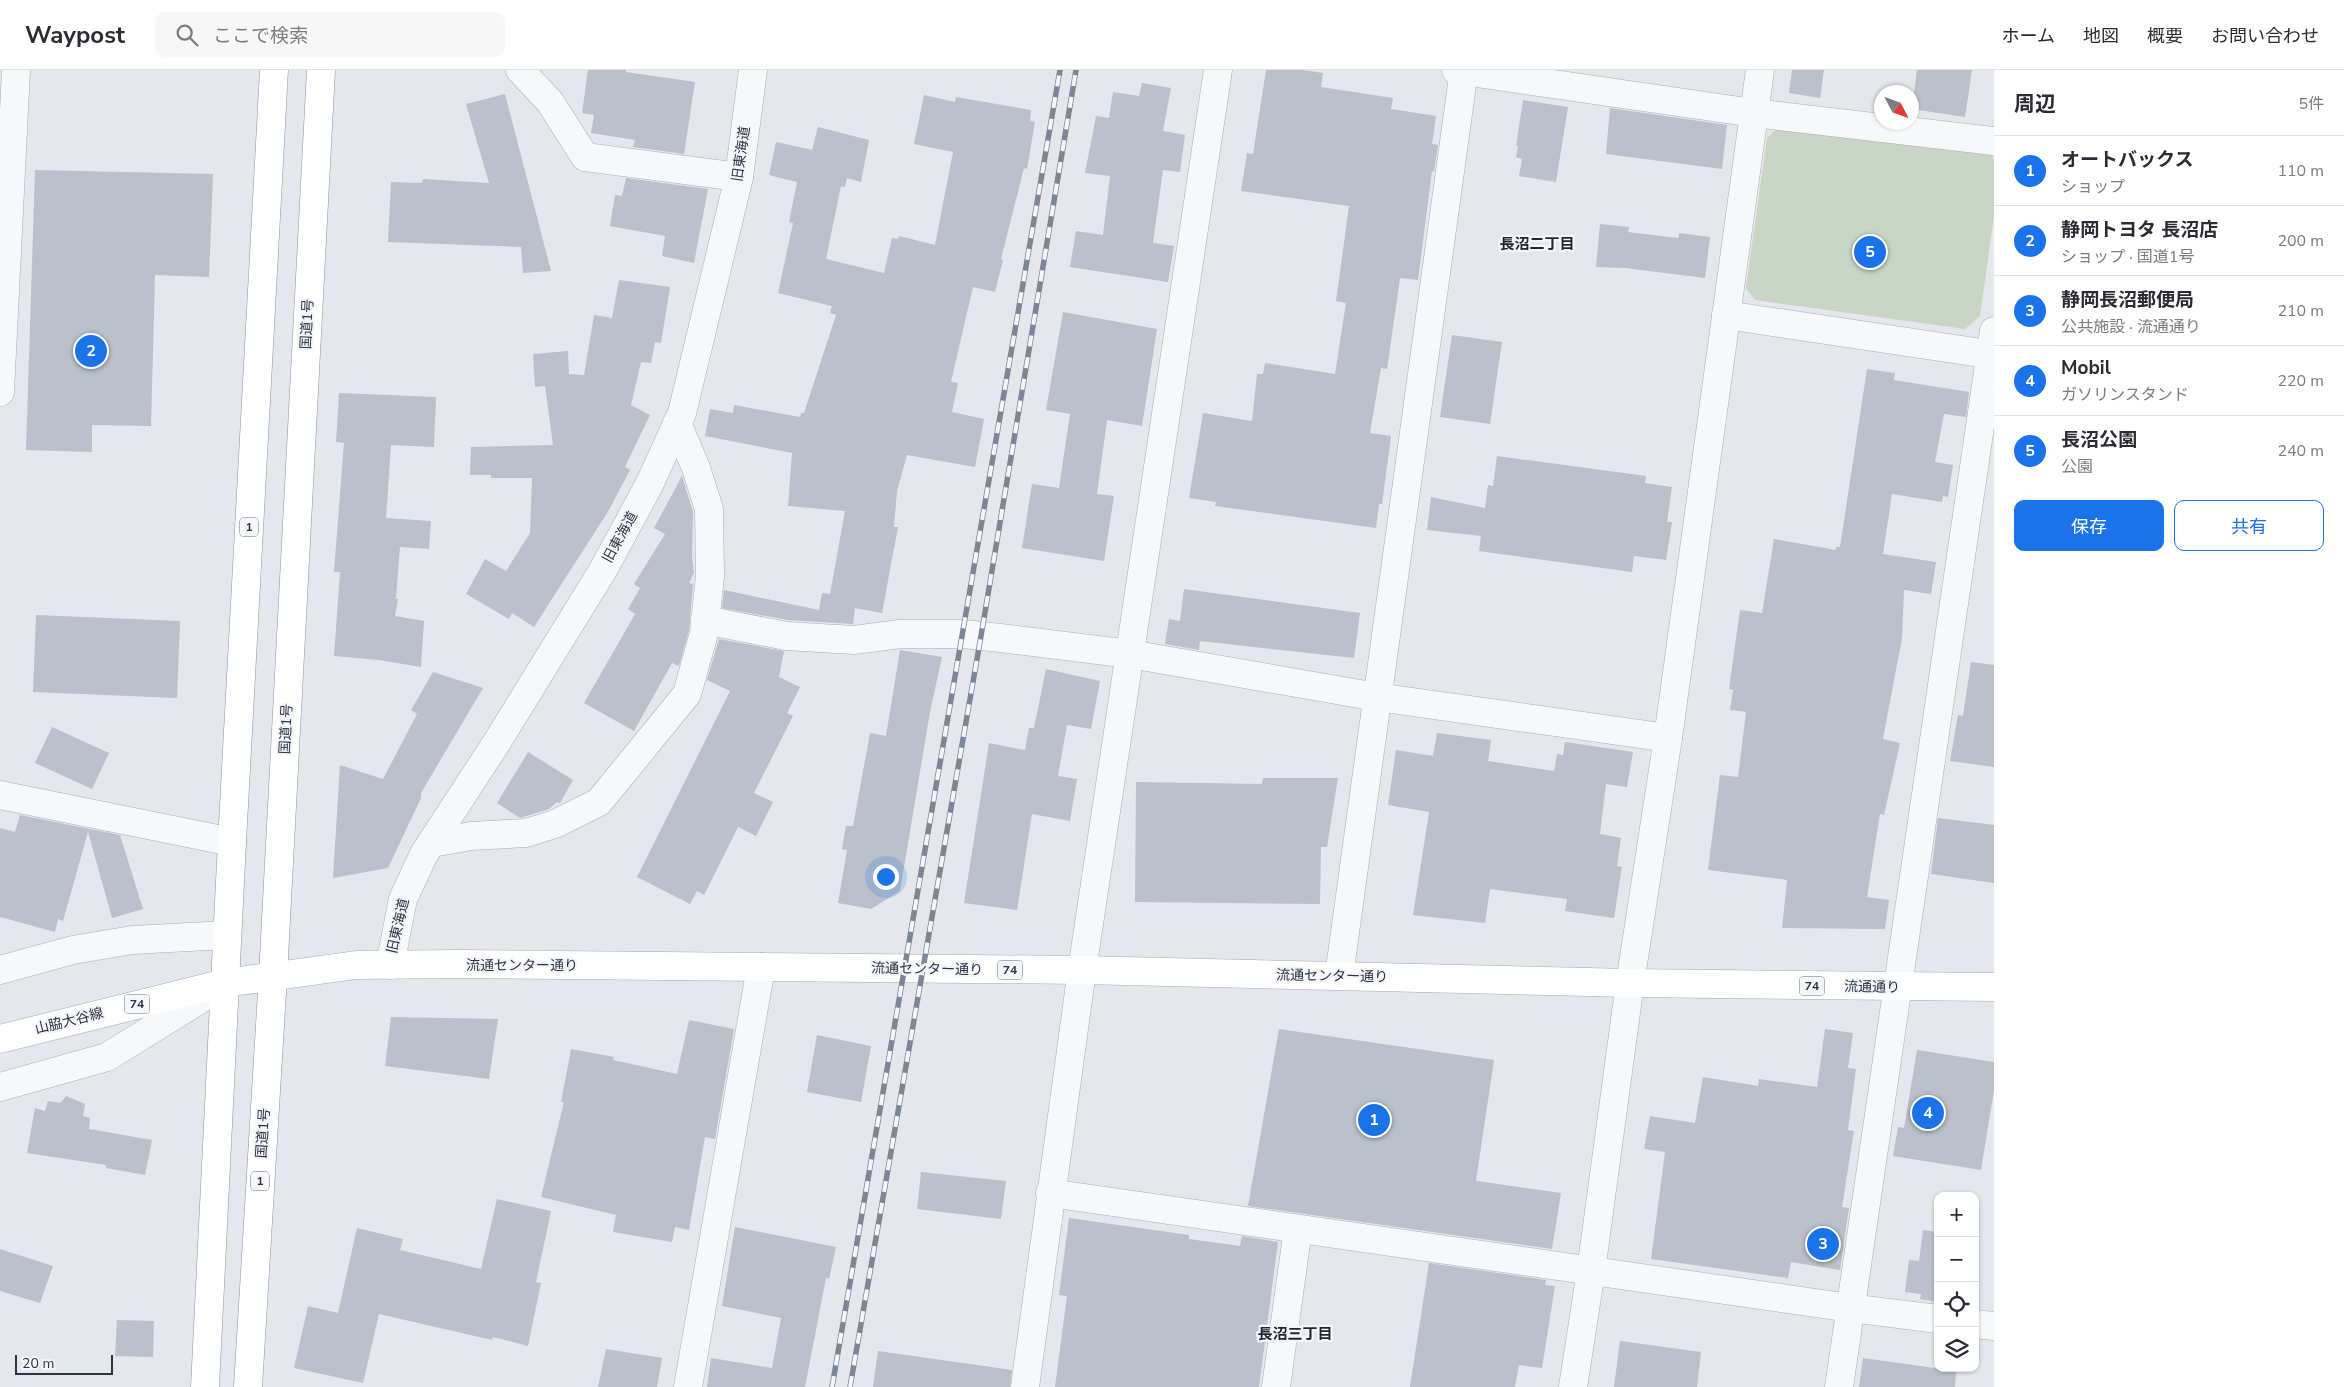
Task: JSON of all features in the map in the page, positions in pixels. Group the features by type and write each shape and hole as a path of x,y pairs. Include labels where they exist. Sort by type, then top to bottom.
{"main road":[{"name":"1","path":"205,1387 227,935 274,70"},
{"name":"国道1号","path":"248,1387 273,976 320,70"},
{"name":"流通センター通り","path":"225,983 356,965 1082,970 1630,982"},
{"name":"流通通り","path":"1630,982 1994,987"},
{"name":"山脇大谷線","path":"0,1039 225,983"}],"street":[{"path":"0,392 16,70"},
{"path":"520,70 550,102 585,157 739,177"},
{"name":"旧東海道","path":"390,965 403,899 432,842 497,742 603,570 649,484 682,412 739,177 753,70"},
{"path":"1025,1387 1050,1193 1082,970 1218,70"},
{"path":"1340,976 1461,70 1754,113 1994,141"},
{"path":"1573,1387 1591,1271 1630,982 1668,738 1760,70"},
{"path":"1726,315 1993,347 1839,1387"},
{"path":"432,842 471,836 526,833 555,824 599,802 676,710 687,694 704,633 710,576 709,509 696,468 677,423"},
{"path":"705,620 786,636 854,640 900,634 964,634 1000,638 1130,654 1376,697 1668,738"},
{"path":"0,795 232,842"},
{"path":"0,970 73,950 132,940 227,935"},
{"path":"688,1387 761,967"},
{"path":"0,1087 107,1057 225,983"},
{"path":"1050,1193 1934,1318"},
{"path":"1276,1387 1298,1229"},
{"path":"1979,1324 1994,1326"}],"green space":[{"path":"1780,125 1991,154 1994,160 1994,216 1980,316 1965,329 1755,300 1746,288 1767,138"}],"building":[{"path":"588,70 626,70 626,72 695,82 684,154 633,147 635,140 591,133 594,115 582,113"},
{"path":"1266,70 1303,70 1323,73 1321,87 1393,98 1391,109 1436,116 1432,144 1438,145 1434,172 1432,171 1418,280 1400,278 1387,369 1381,368 1370,433 1391,436 1382,504 1379,504 1376,528 1215,506 1216,502 1189,498 1203,413 1252,421 1257,374 1263,374 1265,363 1335,374 1346,303 1336,301 1349,206 1241,191 1247,153 1253,154"},
{"path":"1792,70 1824,70 1820,98 1789,93"},
{"path":"1917,70 1972,70 1965,117 1919,110 1919,85 1915,85"},
{"path":"1142,83 1171,88 1163,131 1185,135 1180,172 1163,170 1153,243 1174,246 1168,282 1070,267 1076,231 1103,235 1110,176 1085,173 1096,116 1109,118 1113,92 1139,96"},
{"path":"505,94 551,271 523,273 521,247 388,242 391,182 422,183 423,179 489,183 466,104"},
{"path":"924,95 955,102 956,97 1031,110 1030,121 1035,122 1027,169 1024,168 1001,259 1003,260 995,292 973,287 951,382 958,383 952,412 984,419 975,467 907,455 897,491 894,527 898,527 882,613 855,608 853,624 788,620 722,608 724,590 819,610 822,593 830,594 845,511 788,506 792,453 705,436 710,409 733,413 734,405 800,417 801,413 804,413 836,315 830,313 832,306 778,293 793,223 789,222 797,182 769,175 776,142 812,150 818,127 869,140 861,182 847,178 845,187 841,186 826,259 884,273 892,238 898,239 899,236 935,245 953,152 914,144"},
{"path":"1523,100 1568,107 1556,182 1519,176 1522,159 1516,157 1518,146 1516,146"},
{"path":"1610,108 1727,125 1722,169 1606,154"},
{"path":"35,170 213,174 209,277 155,275 151,426 92,425 92,452 26,450"},
{"path":"626,178 708,189 694,263 662,256 665,236 610,226 615,195 622,196"},
{"path":"1600,224 1629,227 1628,232 1678,238 1679,233 1710,237 1705,278 1625,268 1596,267"},
{"path":"619,280 670,287 661,343 655,342 651,363 641,362 631,405 650,415 625,467 630,470 609,510 534,627 512,613 509,619 466,594 485,559 506,571 530,533 532,478 491,478 491,475 470,475 471,447 553,445 545,386 535,387 533,354 568,351 569,374 584,375 594,315 612,318"},
{"path":"1063,312 1157,329 1142,426 1107,420 1097,494 1114,496 1104,561 1022,548 1032,484 1059,488 1070,414 1046,410"},
{"path":"1452,335 1502,342 1490,424 1440,417"},
{"path":"1867,369 1895,373 1894,380 1969,392 1966,417 1944,414 1935,462 1953,465 1948,497 1943,496 1942,502 1892,494 1883,554 1936,562 1931,594 1904,590 1902,638 1883,739 1900,743 1884,815 1880,814 1867,897 1889,900 1885,929 1782,928 1787,880 1708,870 1720,775 1738,777 1746,712 1730,710 1733,690 1729,689 1740,610 1762,613 1774,539 1836,550 1836,547 1840,547"},
{"path":"339,393 436,397 434,447 391,445 386,518 431,521 429,549 400,547 396,599 398,599 395,616 424,621 421,667 379,660 334,656 340,572 334,572 344,443 336,442"},
{"path":"1497,456 1646,476 1645,483 1672,487 1667,522 1672,522 1666,560 1634,556 1632,572 1479,551 1481,536 1427,530 1431,497 1485,508 1488,485 1493,486"},
{"path":"682,476 693,512 692,557 694,573 689,583 693,584 689,630 679,666 672,663 634,731 584,703 635,614 628,609 640,588 634,584 665,534 654,528"},
{"path":"1184,589 1360,613 1354,658 1200,641 1199,650 1165,644 1169,619 1180,621"},
{"path":"36,615 180,621 177,698 33,692"},
{"path":"719,639 784,651 779,677 800,687 787,713 793,716 754,793 773,802 756,836 738,827 704,895 697,891 690,904 637,877 730,691 707,680"},
{"path":"900,650 942,657 930,712 900,891 871,909 838,903 847,850 842,849 846,826 853,826 870,733 886,736"},
{"path":"1971,662 1994,665 1994,767 1950,761 1958,715 1963,716"},
{"path":"1046,669 1100,681 1091,729 1067,725 1058,776 1077,779 1070,821 1032,814 1017,910 964,903 989,743 1025,750 1029,728 1034,728"},
{"path":"433,672 483,688 421,793 421,798 388,868 333,878 340,765 383,779 417,714 411,710"},
{"path":"52,727 109,753 92,789 35,763"},
{"path":"1437,733 1491,740 1488,761 1554,771 1557,754 1563,755 1565,742 1633,752 1627,787 1606,784 1600,834 1621,838 1617,866 1622,867 1614,918 1565,911 1567,899 1490,889 1485,923 1413,915 1429,812 1388,805 1396,750 1433,756"},
{"path":"528,752 573,780 560,803 557,802 549,809 520,818 497,803"},
{"path":"1263,778 1338,778 1327,847 1321,847 1320,904 1135,902 1136,782 1262,784"},
{"path":"20,815 120,835 143,909 112,918 88,832 63,921 58,919 55,932 0,917 0,828 15,832"},
{"path":"1938,818 1994,825 1994,883 1931,874"},
{"path":"391,1017 498,1019 489,1079 385,1066"},
{"path":"689,1020 734,1029 715,1139 705,1137 689,1230 675,1227 672,1242 613,1232 616,1215 541,1197 564,1102 561,1102 571,1049 614,1057 613,1060 677,1074"},
{"path":"1279,1029 1494,1060 1476,1181 1561,1193 1552,1249 1248,1206"},
{"path":"1825,1029 1853,1033 1848,1068 1856,1069 1848,1130 1854,1131 1842,1207 1849,1208 1840,1270 1791,1262 1788,1278 1651,1259 1665,1152 1644,1149 1650,1116 1695,1123 1703,1077 1758,1086 1759,1079 1817,1087"},
{"path":"817,1035 871,1046 861,1102 807,1092"},
{"path":"1917,1050 1994,1062 1994,1090 1981,1170 1893,1156 1898,1127 1904,1128"},
{"path":"66,1096 85,1104 83,1116 90,1118 89,1129 152,1140 145,1175 106,1168 106,1165 27,1153 35,1108 45,1111 48,1101 60,1103"},
{"path":"921,1172 1006,1181 1001,1219 917,1209"},
{"path":"497,1199 551,1211 536,1282 541,1283 528,1346 493,1337 492,1340 379,1314 363,1383 294,1368 308,1306 338,1313 357,1228 403,1239 400,1250 481,1269"},
{"path":"1069,1218 1189,1235 1189,1239 1240,1246 1242,1236 1278,1242 1259,1387 1055,1387 1067,1296 1059,1295"},
{"path":"735,1227 836,1247 829,1279 826,1278 805,1387 707,1387 711,1358 772,1368 781,1318 722,1306"},
{"path":"1923,1230 1934,1231 1934,1301 1920,1299 1921,1294 1905,1292 1909,1260 1919,1261"},
{"path":"0,1249 53,1266 40,1303 0,1291"},
{"path":"1429,1263 1546,1280 1545,1285 1555,1286 1542,1368 1519,1365 1515,1387 1410,1387"},
{"path":"117,1320 154,1321 153,1357 115,1356"},
{"path":"1620,1341 1701,1352 1697,1387 1614,1387"},
{"path":"606,1349 662,1358 657,1387 598,1387"},
{"path":"878,1351 1012,1370 1010,1387 873,1387"},
{"path":"1863,1358 1934,1368 1934,1372 1956,1372 1955,1387 1859,1387"}],"railway":[{"path":"832,1387 1060,70"},
{"path":"850,1387 981,636 1076,70"}],"place":[{"name":"長沼公園","path":"1870,252"},
{"name":"静岡トヨタ 長沼店","path":"91,351"},
{"name":"Mobil","path":"1928,1113"},
{"name":"オートバックス","path":"1374,1120"},
{"name":"静岡長沼郵便局","path":"1823,1244"}],"district":[{"name":"長沼二丁目","path":"1537,244"},
{"name":"長沼三丁目","path":"1295,1334"}]}
